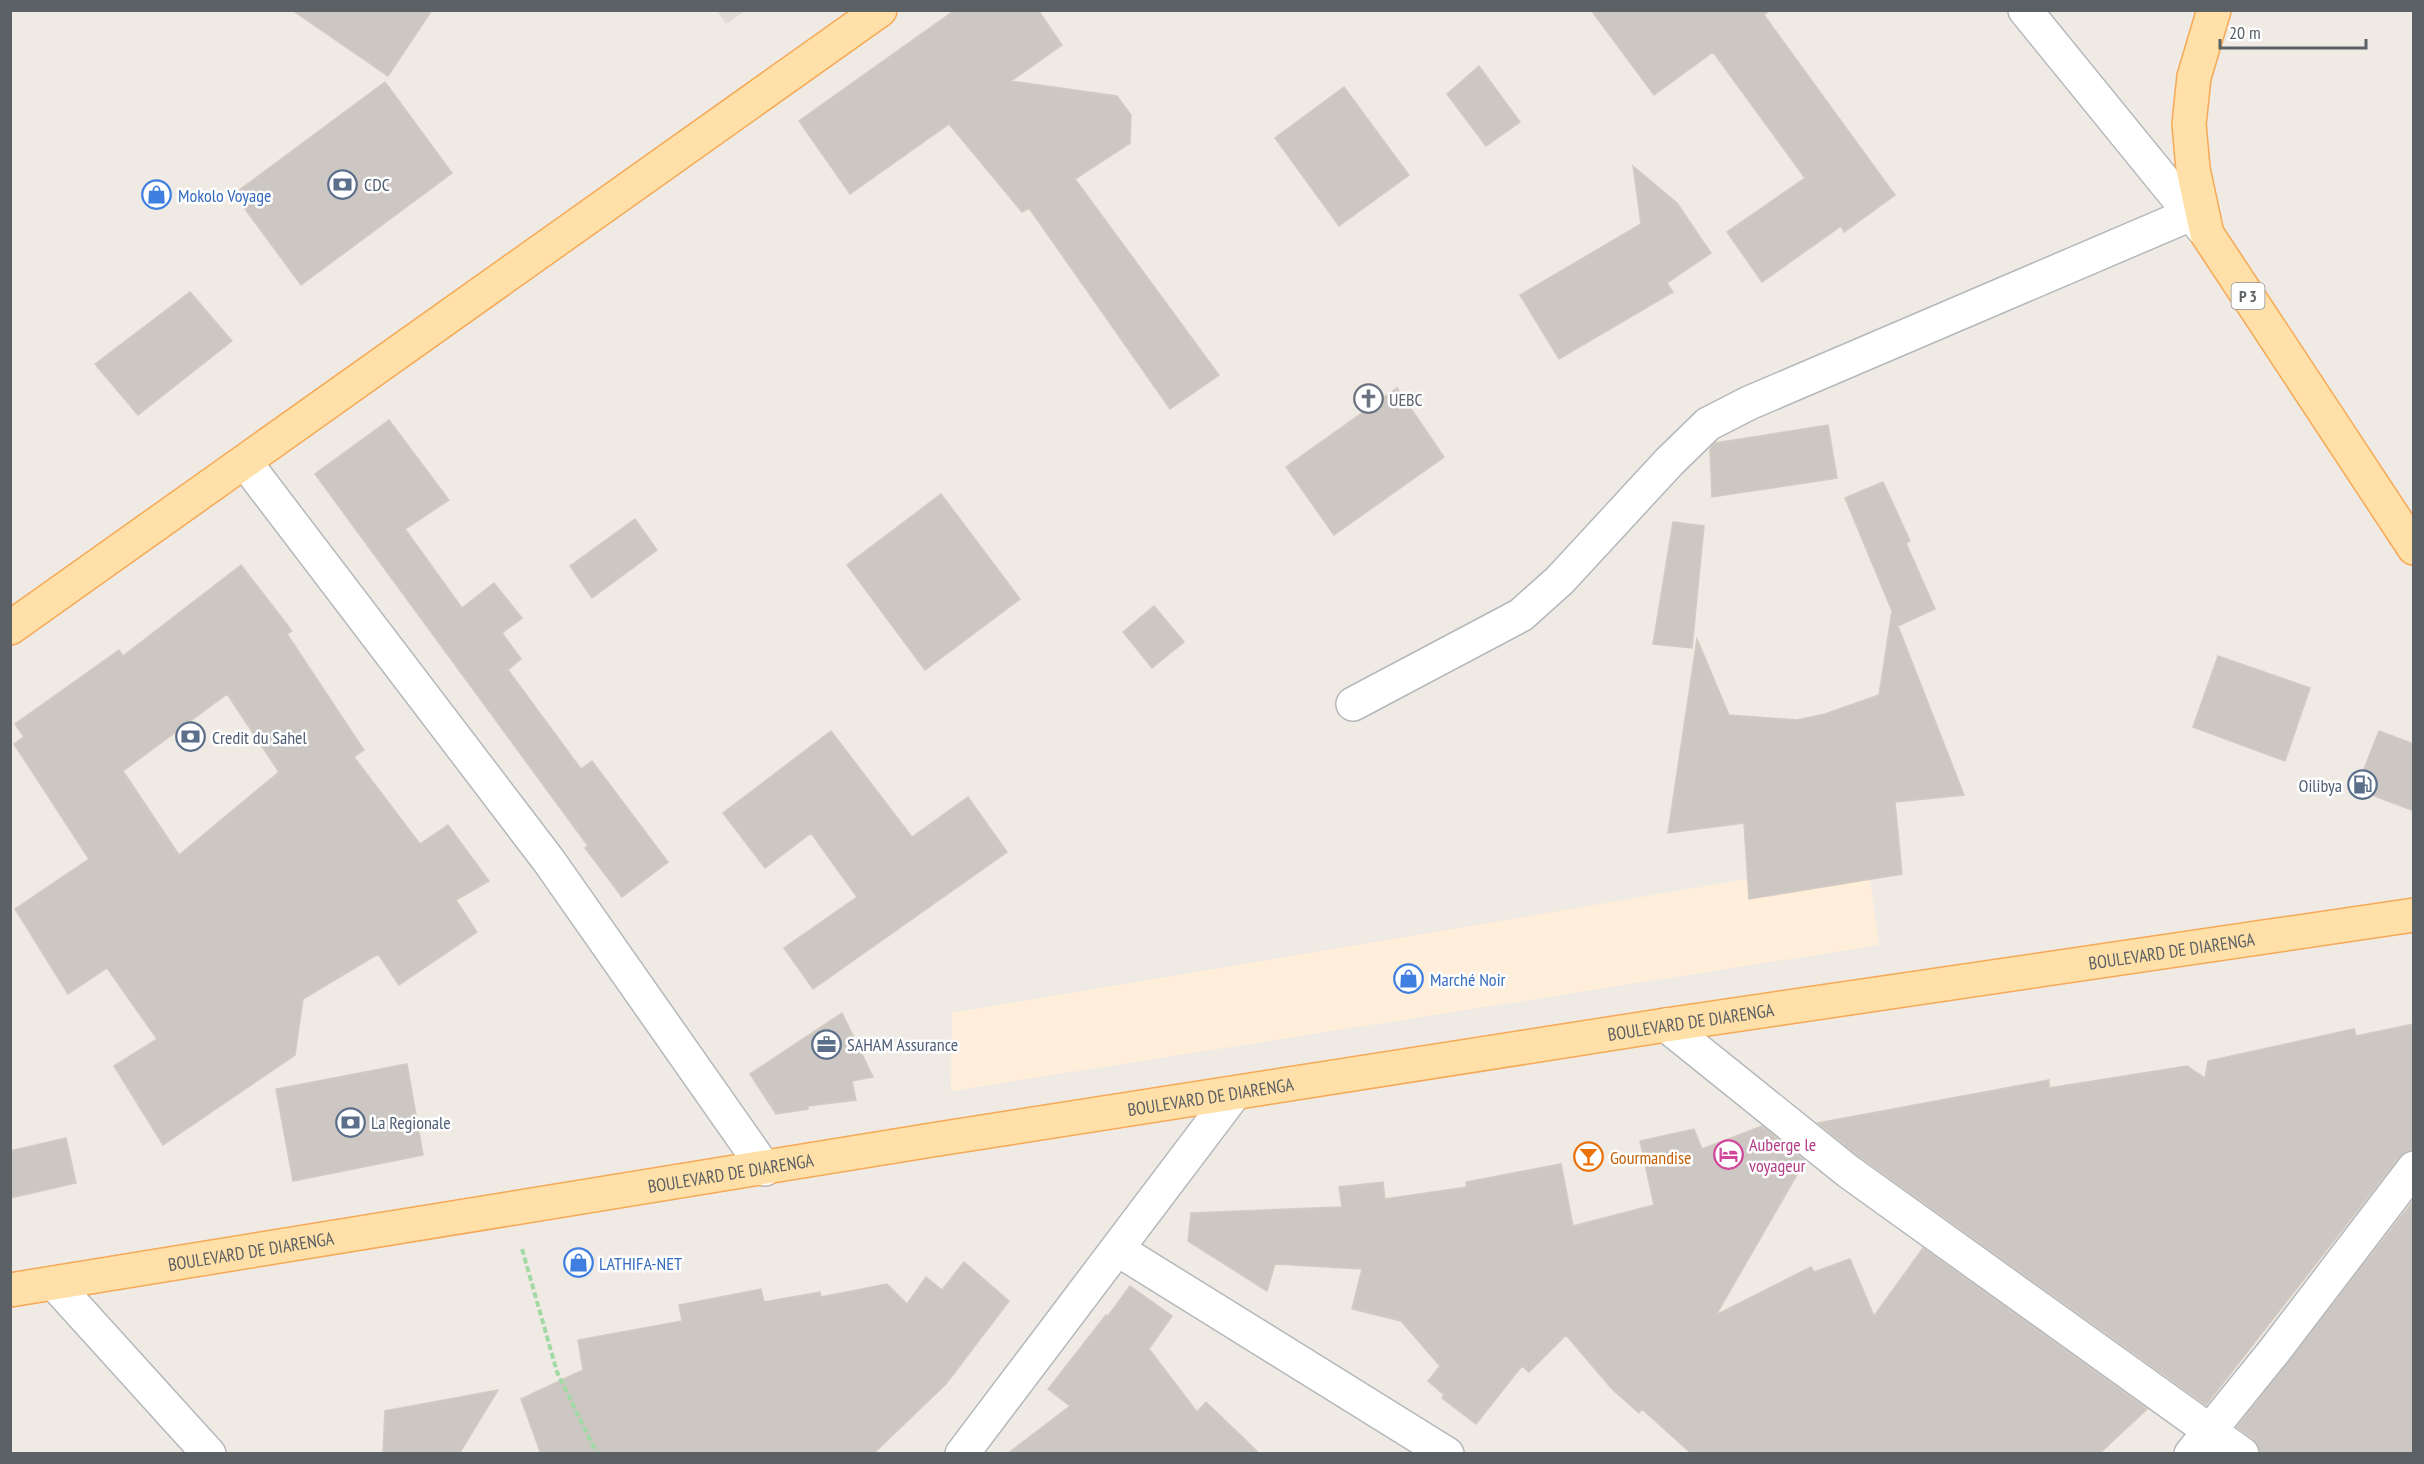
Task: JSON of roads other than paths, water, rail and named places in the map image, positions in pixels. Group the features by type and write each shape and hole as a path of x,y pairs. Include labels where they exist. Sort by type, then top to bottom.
{"main road":[{"path":"10,628 880,10"},
{"name":"P 3","path":"2214,10 2194,77 2189,124 2199,224 2414,548"},
{"name":"BOULEVARD DE DIARENGA","path":"10,1290 765,1169 938,1139 1666,1025 2414,915"}],"street":[{"path":"1353,704 1521,615 1560,580 1669,462 1708,424 1759,399 2199,224 2025,10"},
{"path":"245,462 549,861 765,1169"},
{"path":"1666,1025 1849,1172 2200,1442 2242,1454"},
{"path":"962,1454 1234,1094"},
{"path":"2200,1442 2275,1350 2414,1168"},
{"path":"1117,1249 1447,1454"},
{"path":"54,1283 209,1454"}],"place":[{"name":"CDC","path":"343,184"},
{"name":"Mokolo Voyage","path":"157,195"},
{"name":"UEBC","path":"1368,399"},
{"name":"Credit du Sahel","path":"191,737"},
{"name":"Oilibya","path":"2363,785"},
{"name":"Marché Noir","path":"1409,979"},
{"name":"SAHAM Assurance","path":"826,1044"},
{"name":"La Regionale","path":"350,1122"},
{"name":"Auberge le voyageur","path":"1728,1154"},
{"name":"Gourmandise","path":"1589,1157"},
{"name":"LATHIFA-NET","path":"578,1263"}]}
